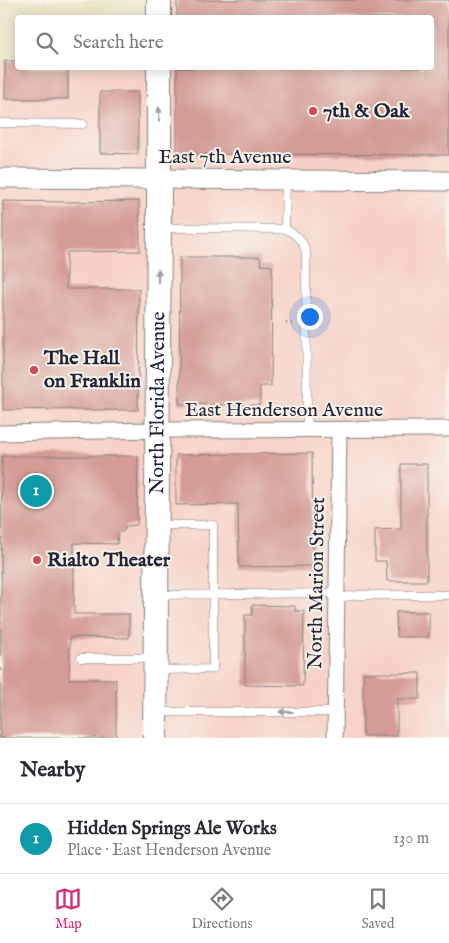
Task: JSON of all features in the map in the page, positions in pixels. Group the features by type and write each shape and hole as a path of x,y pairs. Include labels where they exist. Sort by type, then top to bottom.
{"main road":[{"path":"159,0 159,15"},
{"name":"North Florida Avenue","path":"155,738 159,70"}],"street":[{"name":"East 7th Avenue","path":"0,178 449,181"},
{"name":"East Henderson Avenue","path":"0,434 157,430 449,429"},
{"name":"North Marion Street","path":"335,738 339,430"}],"lane":[{"path":"0,123 83,124"},
{"path":"285,229 286,180"},
{"path":"159,228 285,229 295,234 303,242 306,252 307,430"},
{"path":"81,658 213,669 213,525 156,524"},
{"path":"156,595 449,595"},
{"path":"155,712 335,712"}],"shaded area":[{"path":"168,0 449,0 449,738 0,738 0,63 15,63 15,70 434,70 434,15 168,15"}],"building":[{"name":"7th & Oak","path":"177,0 449,0 449,155 177,154 177,70 434,70 434,15 177,15"},
{"path":"5,61 15,61 15,70 68,70 68,99 5,99"},
{"path":"100,92 138,92 138,154 100,153"},
{"path":"3,201 139,201 140,251 67,252 66,269 66,289 139,289 138,410 3,410"},
{"path":"180,257 260,257 261,265 272,266 271,386 260,386 260,405 179,404"},
{"path":"312,453 313,566 239,567 238,504 176,505 176,455"},
{"path":"2,456 138,456 137,525 126,526 124,531 118,533 117,544 74,543 74,614 129,614 129,638 70,637 69,679 116,679 116,738 0,738"},
{"path":"401,464 427,464 427,581 387,581 386,561 375,561 375,530 401,529"},
{"path":"252,605 295,606 295,611 304,611 303,686 245,685 245,615 252,615"},
{"path":"396,612 429,612 429,637 397,637"},
{"path":"363,673 420,673 420,699 397,699 397,736 363,736"}],"place":[{"name":"7th & Oak","path":"313,111"},
{"name":"The Hall on Franklin","path":"34,370"},
{"name":"Hidden Springs Ale Works","path":"36,491"},
{"name":"Rialto Theater","path":"37,560"}]}
